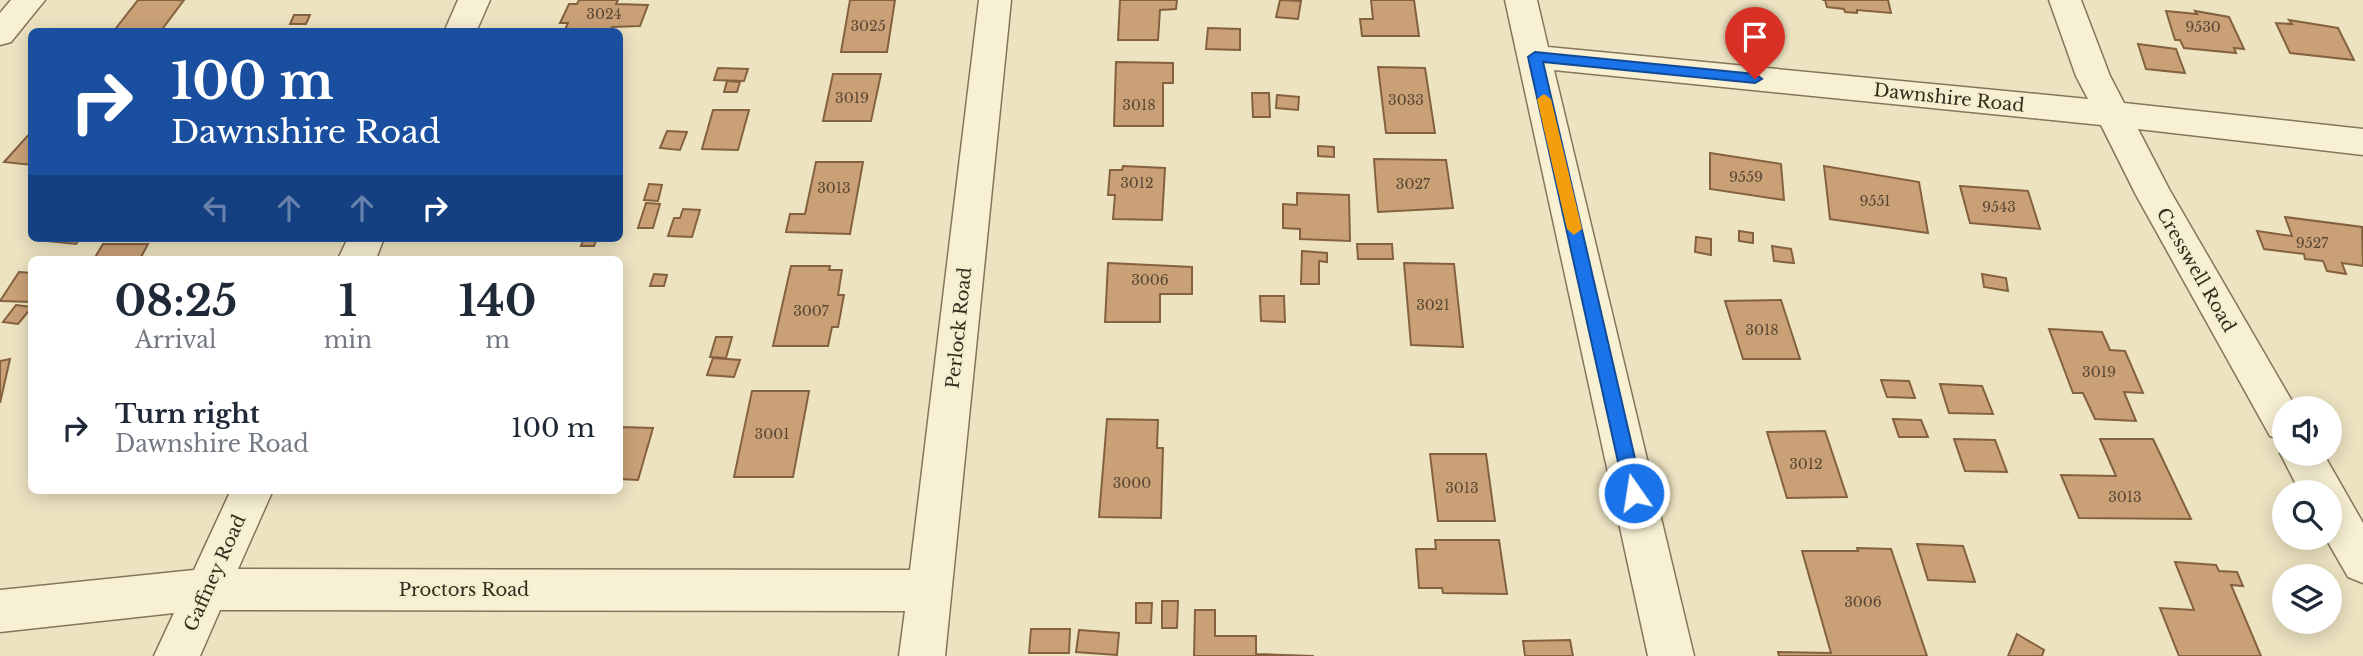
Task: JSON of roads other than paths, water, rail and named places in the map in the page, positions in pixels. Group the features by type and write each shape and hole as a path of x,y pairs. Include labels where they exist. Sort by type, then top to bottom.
{"street":[{"path":"0,34 29,0"},
{"path":"462,28 474,0"},
{"name":"Perlock Road","path":"922,656 995,0"},
{"path":"1521,0 1671,656"},
{"name":"Cresswell Road","path":"2065,0 2093,76 2112,114 2154,195 2272,403"},
{"name":"Dawnshire Road","path":"1535,57 2112,114 2363,142"},
{"name":"Gaffney Road","path":"177,656 250,494"},
{"path":"2342,527 2363,563"},
{"name":"Proctors Road","path":"0,611 207,589 929,591"}]}
